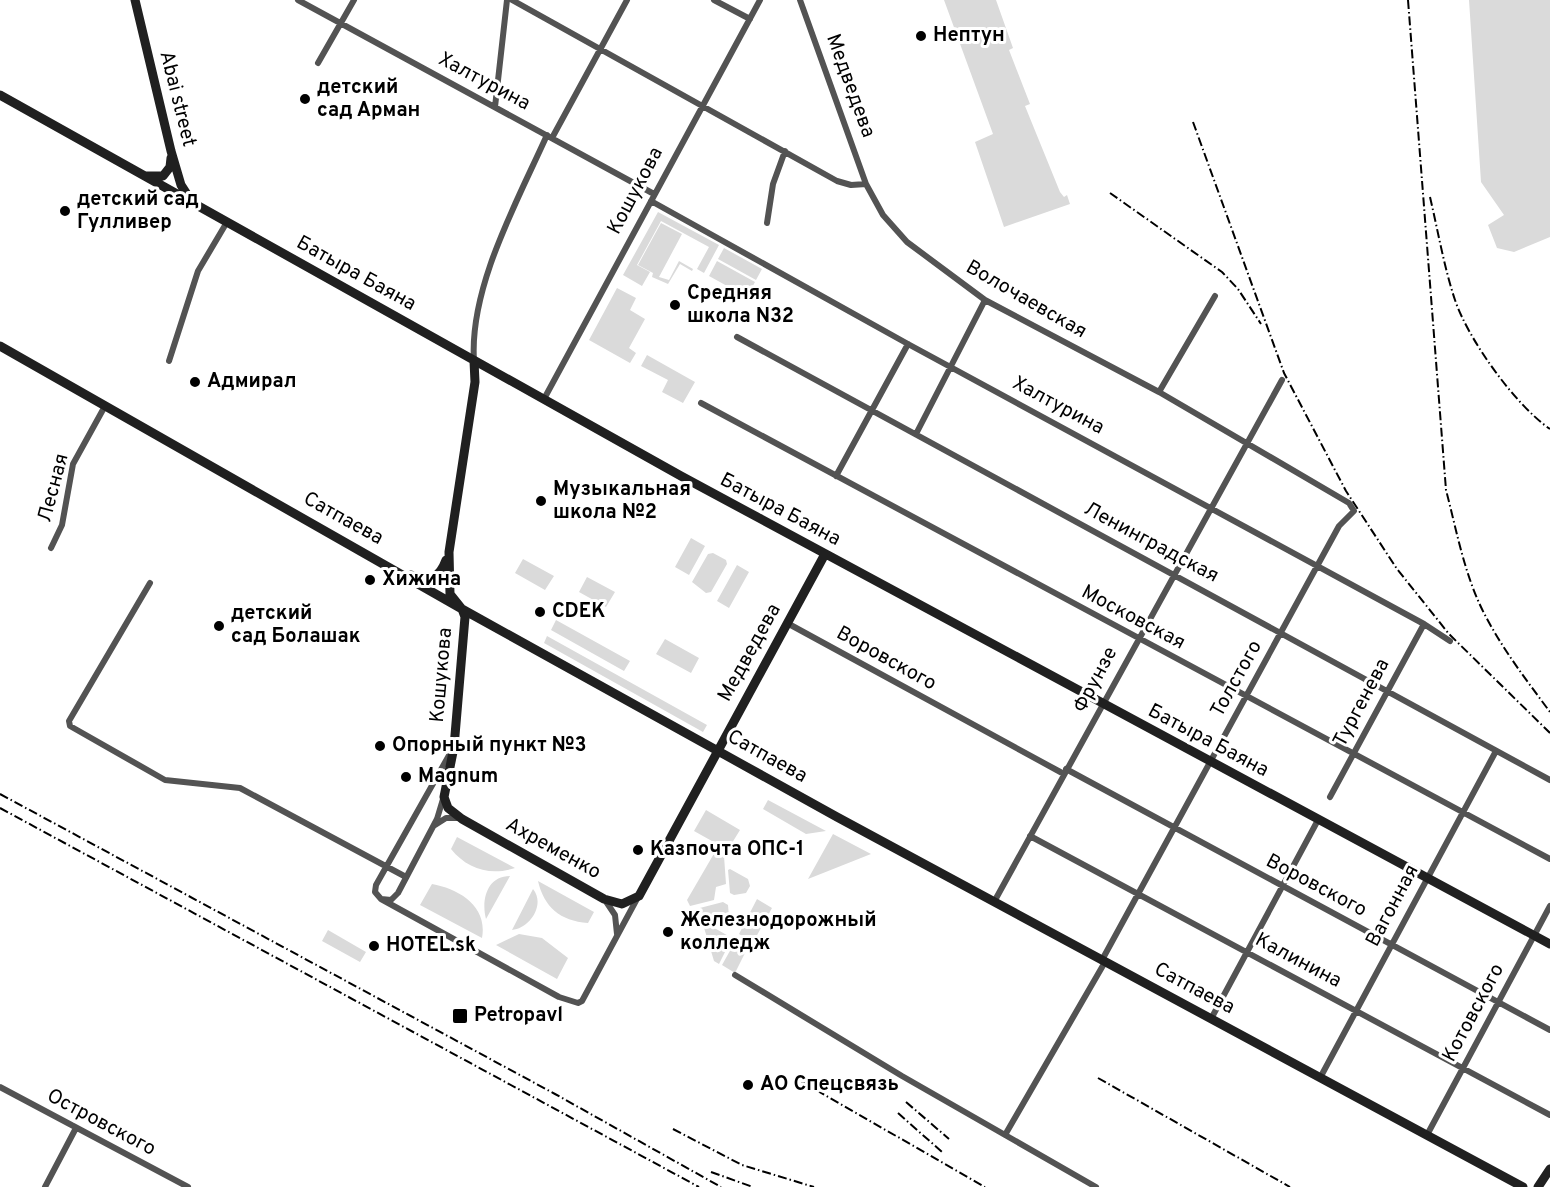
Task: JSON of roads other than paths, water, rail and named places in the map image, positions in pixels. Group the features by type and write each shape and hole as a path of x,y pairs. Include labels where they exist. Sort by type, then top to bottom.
{"street":[{"name":"Abai street","path":"135,0 171,152 181,185 193,202"},
{"name":"Халтурина","path":"298,0 550,136 908,344 1424,624 1450,641"},
{"path":"318,63 354,0"},
{"path":"495,107 507,0"},
{"path":"512,0 845,184 866,183"},
{"path":"474,361 476,330 490,261 550,136 627,0"},
{"path":"714,0 750,20"},
{"name":"Кошукова","path":"544,399 760,0"},
{"name":"Медведева","path":"800,0 866,183"},
{"name":"Батыра Баяна","path":"0,95 474,361 825,554 1550,944"},
{"path":"767,223 773,184 785,151"},
{"path":"142,174 163,176 170,167 171,152"},
{"name":"Волочаевская","path":"866,183 883,215 907,242 985,300 1158,393 1345,500 1354,511"},
{"path":"169,361 198,271 227,222"},
{"path":"1158,393 1215,296"},
{"path":"916,434 985,300"},
{"name":"Ленинградская","path":"737,337 1550,780"},
{"path":"836,476 908,344"},
{"name":"Сатпаева","path":"0,346 462,609 837,817 1523,1187"},
{"name":"Кошукова","path":"444,797 454,747 465,617 462,609 451,596 448,576 449,552 475,382 474,361"},
{"path":"475,382 480,369 493,371"},
{"name":"Фрунзе","path":"994,902 1173,573 1282,380"},
{"name":"Московская","path":"701,403 1550,859"},
{"name":"Лесная","path":"51,548 62,525 74,464 105,406"},
{"name":"Толстого","path":"1005,1135 1104,961 1339,526 1354,511"},
{"path":"397,570 432,579 440,574 449,552"},
{"name":"Медведева","path":"639,896 825,554"},
{"path":"428,589 441,590 448,576"},
{"path":"150,583 69,721 69,726 165,780 240,788 406,877"},
{"name":"Воровского","path":"787,623 1065,772 1176,828 1550,1030"},
{"name":"Тургенева","path":"1330,797 1424,624"},
{"name":"Кошукова","path":"381,899 375,887 454,747"},
{"name":"Вагонная","path":"1320,1078 1496,750"},
{"path":"381,899 387,900 394,897 434,825 444,797"},
{"name":"Ахременко","path":"444,797 451,812 604,899 622,904 639,896"},
{"path":"434,825 449,818 462,819"},
{"path":"1211,1019 1318,820"},
{"name":"Калинина","path":"1030,836 1550,1114"},
{"path":"381,899 559,997 578,1003 639,896"},
{"path":"604,899 615,915 616,938"},
{"name":"Котовского","path":"1427,1135 1550,906"},
{"path":"735,975 1096,1187"},
{"name":"Островского","path":"0,1087 188,1187"},
{"path":"45,1187 76,1128"},
{"path":"1540,1186 1550,1169"}],"railway":[{"path":"1408,0 1446,490 1462,555 1479,602 1508,654 1550,712"},
{"path":"1193,122 1284,373 1346,491 1397,569 1449,634 1550,733"},
{"path":"1110,193 1222,272 1238,289 1261,324"},
{"path":"1430,197 1444,262 1461,316 1482,352 1508,388 1536,418 1550,429"},
{"path":"0,794 555,1094 721,1187"},
{"path":"0,808 699,1187"},
{"path":"1098,1078 1290,1187"},
{"path":"802,1082 985,1187"},
{"path":"906,1102 949,1139"},
{"path":"898,1113 942,1152"},
{"path":"673,1129 742,1165 814,1187"},
{"path":"711,1172 753,1187"}],"place":[{"name":"Нептун","path":"921,36"},
{"name":"детский сад Арман","path":"305,99"},
{"name":"детский сад Гулливер","path":"65,211"},
{"name":"Средняя школа N32","path":"675,305"},
{"name":"Адмирал","path":"195,382"},
{"name":"Музыкальная школа №2","path":"541,501"},
{"name":"Хижина","path":"370,580"},
{"name":"CDEK","path":"540,612"},
{"name":"детский сад Болашак","path":"219,626"},
{"name":"Опорный пункт №3","path":"380,746"},
{"name":"Magnum","path":"406,777"},
{"name":"Казпочта ОПС-1","path":"638,850"},
{"name":"Железнодорожный колледж","path":"668,932"},
{"name":"HOTEL.sk","path":"374,946"},
{"name":"Petropavl","path":"460,1016"},
{"name":"АО Спецсвязь","path":"748,1085"}]}
